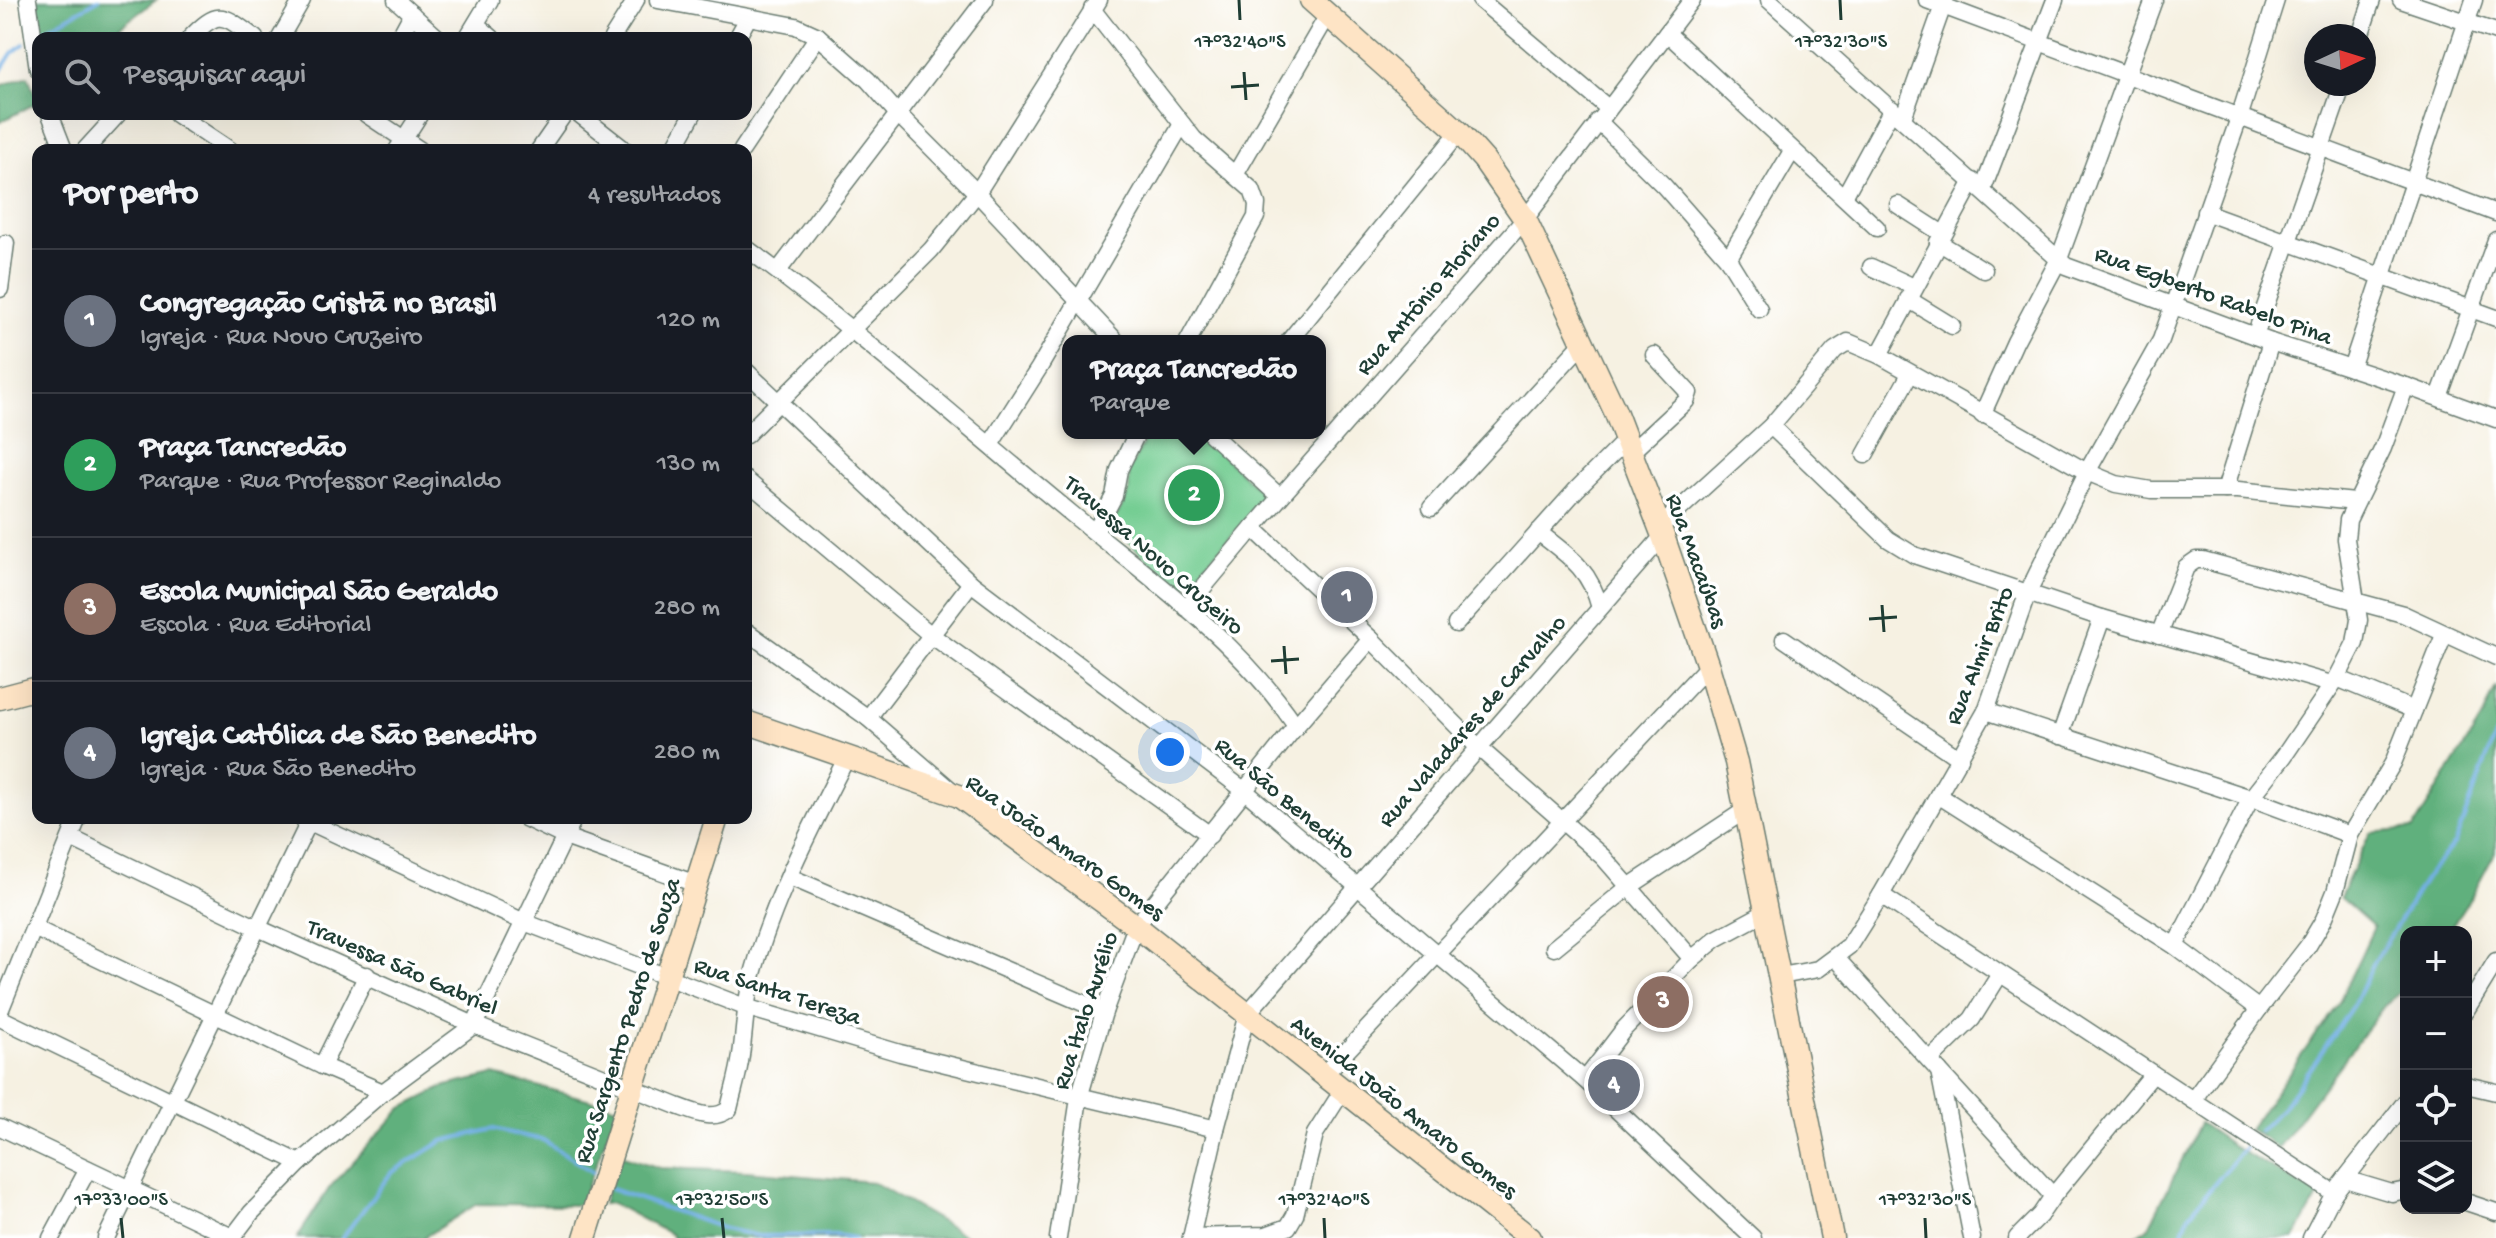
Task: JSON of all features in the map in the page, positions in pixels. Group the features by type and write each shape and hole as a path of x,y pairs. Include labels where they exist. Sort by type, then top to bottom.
{"street":[{"path":"28,0 33,32"},
{"path":"283,32 302,0"},
{"path":"396,0 432,32"},
{"path":"472,31 490,0"},
{"path":"616,32 636,0"},
{"path":"658,0 796,26 818,36 868,80 1110,335"},
{"path":"778,271 985,0"},
{"name":"Rua Macaúbas","path":"1311,0 1459,132 1484,160 1525,219 1584,342 1662,532 1708,666 1747,809 1832,1238"},
{"path":"1480,0 1603,115 1728,259 1759,309"},
{"name":"Rua Egberto Rabelo Pina","path":"1769,0 2059,259 2085,275 2496,419"},
{"path":"2055,0 1978,185 1940,238 1879,355 1982,415 2087,472 2116,484 2151,490 2225,490 2355,502"},
{"path":"1982,415 2015,342 2059,259 2154,0"},
{"name":"Rua Almir Brito","path":"1781,976 1818,969 1849,946 1986,711 2028,592 2087,472 2153,357 2239,118 2276,0"},
{"path":"2364,24 2372,0"},
{"path":"2401,0 2496,32"},
{"path":"2351,368 2474,0"},
{"path":"1844,197 1898,113 1938,2 2496,213"},
{"name":"Rua Antônio Floriano","path":"1186,608 1525,219 1667,33 1683,3"},
{"path":"752,430 931,250 977,193 1096,4 1194,139 1252,190 1257,204 1256,217 1191,335"},
{"path":"402,32 412,14"},
{"path":"1235,175 1328,15"},
{"path":"196,32 207,21 219,16 246,32"},
{"path":"740,32 748,18"},
{"path":"1667,33 1877,228"},
{"path":"746,144 818,36"},
{"path":"2225,490 2288,243 2339,96"},
{"path":"52,120 62,144"},
{"path":"90,144 112,120"},
{"path":"185,120 221,144"},
{"path":"373,120 400,144"},
{"path":"402,144 416,120"},
{"path":"543,144 560,120"},
{"path":"587,120 617,144"},
{"path":"676,144 690,120"},
{"path":"990,445 1039,368 1182,124"},
{"path":"1294,335 1459,132"},
{"path":"1728,259 1792,151"},
{"path":"1898,205 1984,270"},
{"path":"2205,212 2496,318"},
{"path":"2439,397 2496,240"},
{"path":"0,289 6,243"},
{"name":"Travessa Novo Cruzeiro","path":"752,252 853,331 1186,608 1270,691 1296,726"},
{"path":"1871,267 1911,293 1952,326"},
{"path":"1431,508 1584,342"},
{"name":"Rua Valadares de Carvalho","path":"1191,1238 1247,1014 1600,608 1662,532 1771,426 1839,344 1854,343 1879,355"},
{"path":"1456,624 1538,532 1628,447 1686,401 1689,393 1654,355"},
{"path":"1865,455 1910,374"},
{"name":"Rua São Benedito","path":"752,376 971,583 1245,791 1585,1080 1750,1237"},
{"path":"2175,946 2251,798 2284,756 2334,681 2355,643 2359,620 2346,539 2348,520 2383,448 2406,386"},
{"path":"1771,426 1888,539 1926,561 2159,635 2334,681 2414,710"},
{"path":"1095,532 1114,496 1119,470 1134,439"},
{"path":"1217,439 1280,497"},
{"path":"752,485 931,635 1210,835"},
{"path":"1253,528 1371,639 1479,748 1563,821 1630,886 1692,959"},
{"path":"1538,532 1588,575 1600,608"},
{"path":"2159,635 2186,567 2196,560 2403,614 2496,657"},
{"path":"868,718 971,583"},
{"path":"2060,736 2102,618"},
{"path":"752,635 868,718 959,796"},
{"path":"2193,1100 2308,946 2324,919 2335,892 2350,835 2393,763 2444,635"},
{"name":"Rua Ítalo Aurélio","path":"1058,1238 1079,1098 1104,1012 1136,926 1296,726 1371,639"},
{"path":"1784,639 1960,759"},
{"path":"1324,1075 1708,666"},
{"path":"4,695 32,689"},
{"path":"1986,711 2251,798 2350,835"},
{"name":"Rua João Amaro Gomes","path":"752,726 959,796 1136,926 1247,1014"},
{"path":"745,1007 766,935 818,814 847,757"},
{"path":"1938,795 2175,946 2259,1009"},
{"path":"1554,948 1630,886 1747,809"},
{"path":"0,1011 36,929 76,824"},
{"path":"106,1238 171,1101 216,1016 305,824"},
{"name":"Rua Santa Tereza","path":"318,824 524,922 745,1007 900,1053 1216,1129"},
{"path":"538,824 565,837 696,884"},
{"path":"0,1127 232,1237 300,1163 383,1092 474,1025 571,824"},
{"name":"Rua Sargento Pedro de Souza","path":"585,1238 715,824"},
{"name":"Travessa São Gabriel","path":"71,838 258,928 474,1025 702,1114 723,1114 729,1109 741,1057 745,1007"},
{"path":"790,877 1104,1012"},
{"path":"1881,895 2193,1100 2339,1186 2400,1191"},
{"path":"1585,1080 1624,1029 1692,959 1716,939 1768,911"},
{"path":"36,929 322,1066 383,1092"},
{"path":"1836,958 2053,1196"},
{"path":"2472,1000 2496,961"},
{"path":"1934,1066 1972,1019 2000,974"},
{"path":"322,1066 367,975"},
{"name":"Avenida João Amaro Gomes","path":"1247,1014 1530,1238"},
{"path":"0,1018 300,1163"},
{"path":"1934,1066 1972,1238"},
{"path":"2017,1238 2040,1215 2153,1074"},
{"path":"2472,1086 2496,1092"},
{"path":"1191,1238 1266,1235 1288,1227 1295,1215 1315,1134 1343,1090"},
{"path":"2311,1238 2339,1186 2400,1109"},
{"path":"51,1238 88,1169"},
{"path":"2472,1204 2496,1211"}],"green space":[{"path":"37,0 156,0 113,32 41,32"},
{"path":"28,76 32,86 32,105 0,122 0,86"},
{"path":"1146,439 1205,439 1260,491 1263,498 1261,504 1187,584 1174,586 1115,529 1113,523 1129,492 1129,470"},
{"path":"2496,686 2496,851 2452,926 2400,926 2400,993 2384,1006 2278,1148 2249,1129 2338,1004 2374,927 2340,897 2370,833 2413,829 2484,715"},
{"path":"494,1075 618,1107 580,1205 477,1204 423,1238 297,1238 330,1187 402,1108 446,1086"},
{"path":"2200,1123 2236,1148 2319,1195 2294,1238 2133,1238 2149,1227"},
{"path":"617,1154 660,1168 746,1171 873,1182 969,1238 672,1238 672,1235 612,1203 603,1204"}],"waterway":[{"path":"42,32 98,0"},
{"path":"0,72 12,53 24,44"},
{"path":"2259,1131 2282,1108 2313,1065 2353,1005 2374,963 2424,880 2455,842 2496,734"},
{"path":"342,1238 391,1173 443,1141 493,1129 543,1140 593,1172"},
{"path":"2181,1238 2188,1216 2245,1147"},
{"path":"611,1189 725,1229 759,1236 836,1235 855,1238"}],"place":[{"name":"Praça Tancredão","path":"1194,495"},
{"name":"Congregação Cristã no Brasil","path":"1347,597"},
{"name":"Escola Municipal São Geraldo","path":"1663,1002"},
{"name":"Igreja Católica de São Benedito","path":"1614,1085"}]}
